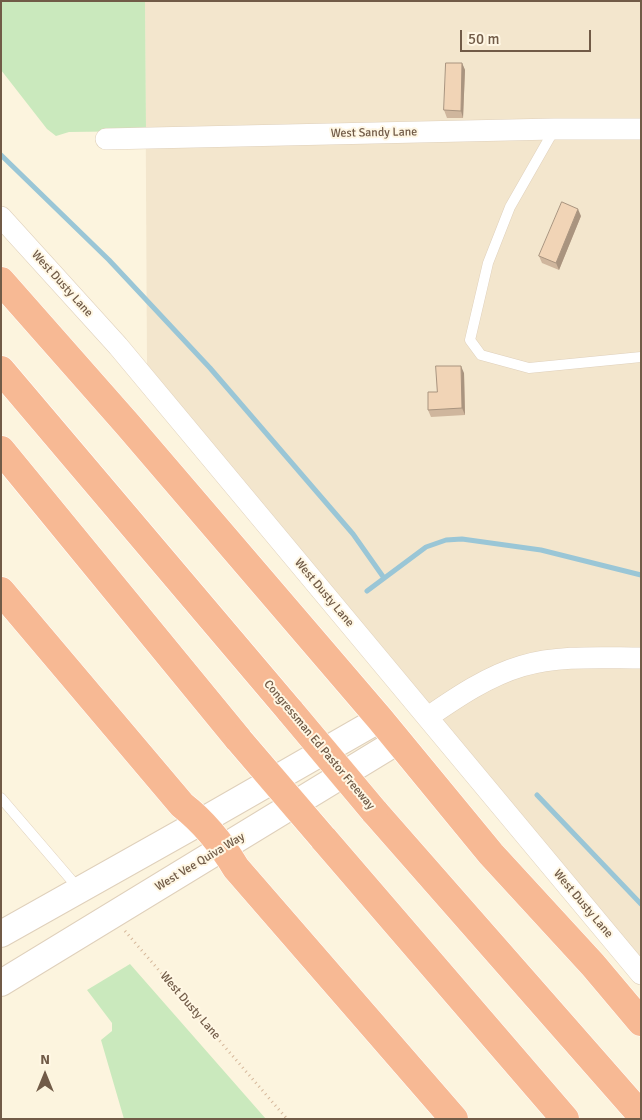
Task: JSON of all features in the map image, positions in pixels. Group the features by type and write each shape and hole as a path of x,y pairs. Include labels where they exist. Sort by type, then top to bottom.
{"highway":[{"path":"1,281 128,425 380,719 491,854 586,958 641,1022"},
{"name":"Congressman Ed Pastor Freeway","path":"1,370 374,811 641,1115"},
{"path":"1,450 239,740 564,1119"},
{"path":"1,591 182,805 202,821 224,848 236,868 454,1119"}],"street":[{"name":"West Sandy Lane","path":"106,138 641,129"},
{"name":"West Dusty Lane","path":"1,217 118,346 641,974"},
{"path":"428,717 457,697 503,673 522,666 561,659 641,658"},
{"path":"1,934 380,719"},
{"name":"West Vee Quiva Way","path":"1,983 398,741"}],"lane":[{"path":"554,129 510,207 488,263 470,340 481,355 529,368 641,358"},
{"path":"1,798 79,890"}],"path":[{"name":"West Dusty Lane","path":"112,916 287,1119"}],"shaded area":[{"path":"145,1 641,1 641,974 147,368"}],"green space":[{"path":"1,1 145,1 146,131 69,132 56,136 47,129 1,70"},
{"path":"130,964 266,1119 124,1119 101,1040 112,1031 112,1023 87,990"}],"building":[{"path":"446,63 462,63 461,111 444,110"},
{"path":"562,202 578,209 556,263 539,256"},
{"path":"436,366 461,366 462,408 428,410 428,392 437,392"}],"waterway":[{"path":"1,155 109,260 210,368 353,534 384,578"},
{"path":"367,591 426,547 446,540 462,539 541,550 641,575"},
{"path":"537,795 641,904"}]}
